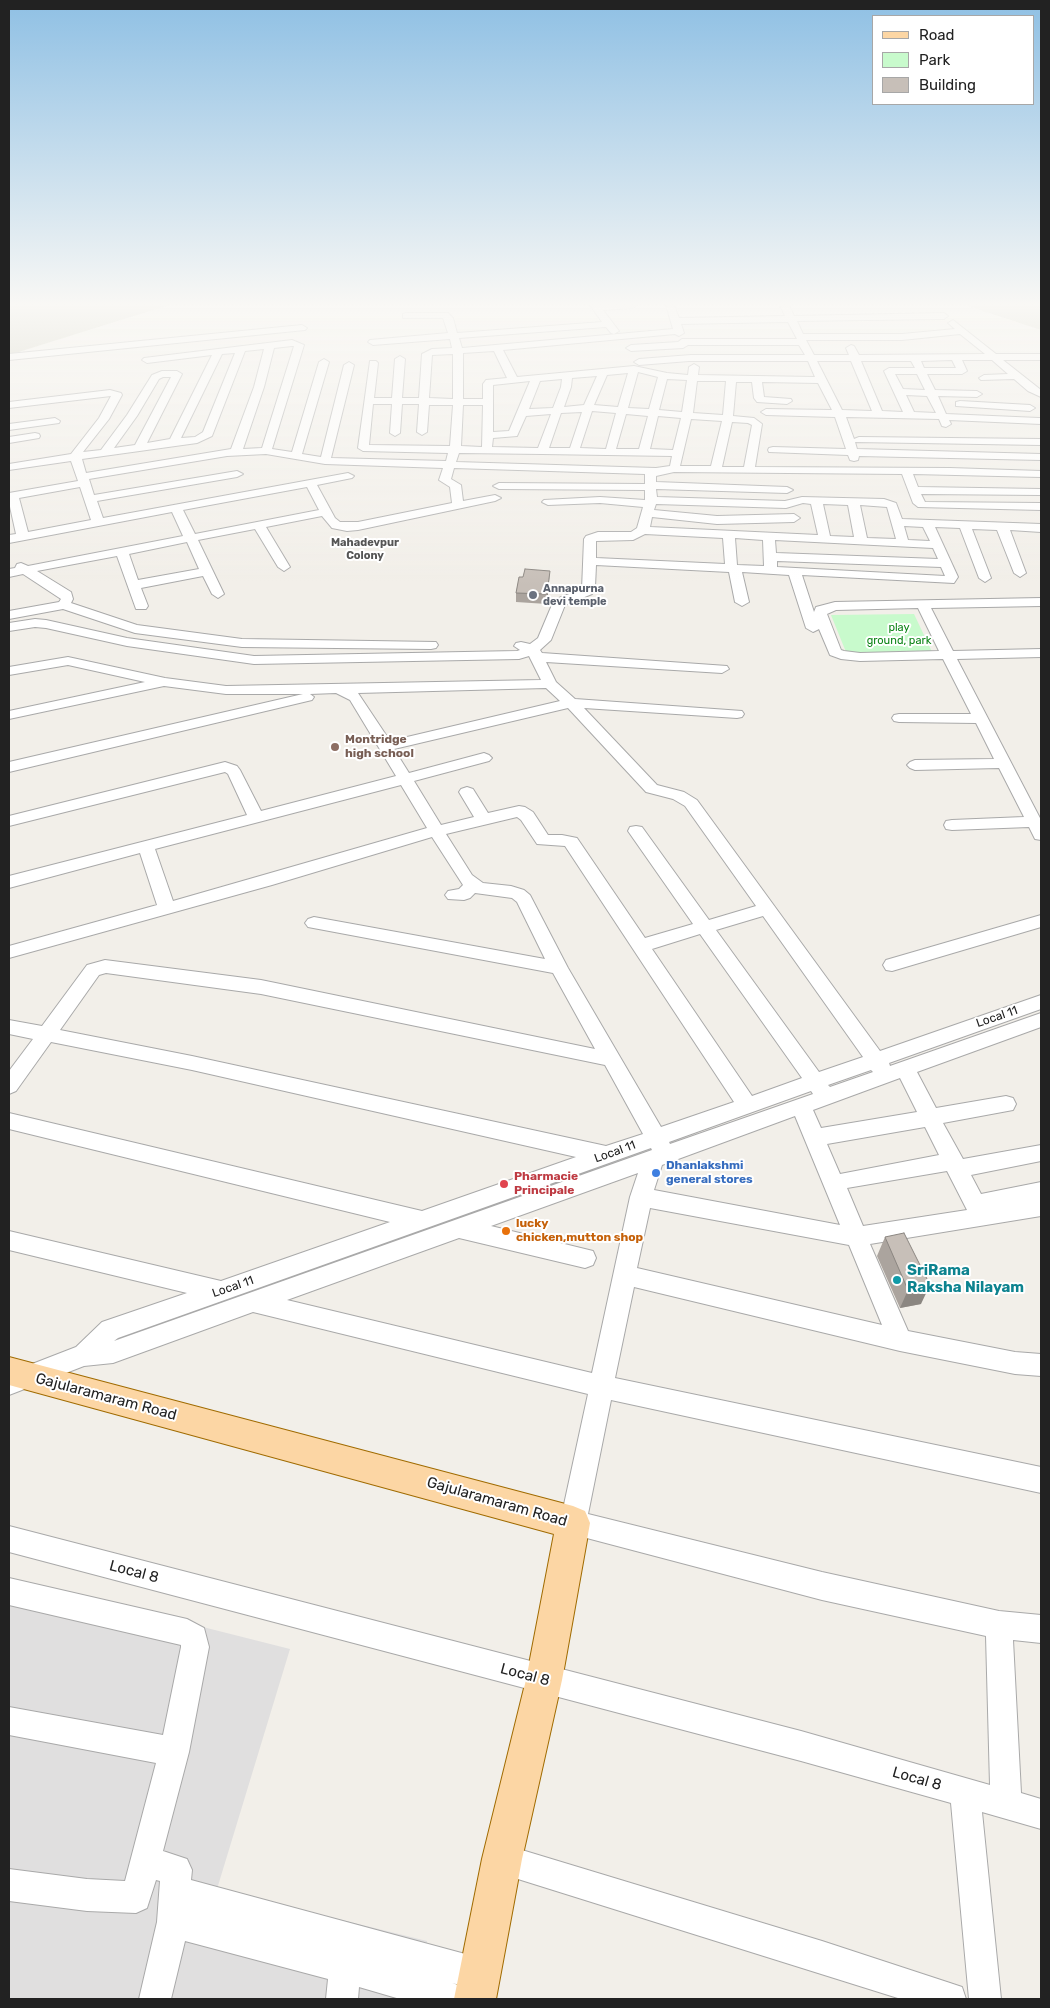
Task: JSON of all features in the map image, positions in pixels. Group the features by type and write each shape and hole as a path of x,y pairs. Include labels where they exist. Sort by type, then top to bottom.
{"main road":[{"name":"Gajularamaram Road","path":"16,1377 573,1522 544,1680 502,1859 478,1986"}],"street":[{"path":"9,405 70,399"},
{"path":"75,456 104,419 114,399"},
{"path":"106,452 142,399"},
{"path":"139,447 164,399"},
{"path":"174,442 195,399"},
{"path":"14,482 75,456 197,440 208,434 222,399"},
{"path":"236,452 255,399"},
{"path":"266,451 283,399"},
{"path":"296,456 313,399"},
{"path":"324,461 340,399"},
{"path":"487,399 487,450"},
{"path":"487,435 512,435 528,399"},
{"path":"542,450 562,399"},
{"path":"574,451 592,399"},
{"path":"610,452 624,399"},
{"path":"644,452 656,399"},
{"path":"674,469 690,399"},
{"path":"716,470 728,418 729,399"},
{"path":"760,399 833,403"},
{"path":"831,399 845,426 845,440 852,452 858,471"},
{"path":"872,399 878,414"},
{"path":"902,399 910,415"},
{"path":"934,399 967,471"},
{"path":"358,462 363,448 368,401 487,402"},
{"path":"395,433 398,401"},
{"path":"422,432 425,401"},
{"path":"458,401 455,449 445,480 455,485 458,506"},
{"path":"904,403 1041,409"},
{"path":"522,413 588,408 750,420 757,424 749,471"},
{"path":"766,412 942,416 1040,425"},
{"path":"9,427 56,421"},
{"path":"919,427 1040,425"},
{"path":"9,440 35,436"},
{"path":"845,440 1041,442"},
{"path":"363,448 678,453"},
{"path":"773,450 1041,457"},
{"path":"14,482 84,480 236,452 266,451 324,461 656,471 674,469 967,471 1041,474"},
{"path":"75,456 98,522"},
{"path":"643,530 650,506 650,475 656,471"},
{"path":"906,471 922,505 1041,507"},
{"path":"950,471 964,506 986,578"},
{"path":"90,498 237,474"},
{"path":"9,539 348,476"},
{"path":"14,482 22,537"},
{"path":"311,484 325,512 336,525 358,526 495,498"},
{"path":"499,486 650,486 787,490"},
{"path":"914,490 1041,492"},
{"path":"548,502 600,500 650,506 717,520 794,518"},
{"path":"650,506 786,505 798,501 816,500 888,503 892,505 903,543"},
{"path":"816,500 824,539"},
{"path":"853,502 861,540"},
{"path":"176,508 218,594"},
{"path":"9,573 325,512"},
{"path":"898,522 1041,528"},
{"path":"259,524 284,567"},
{"path":"771,564 794,572 950,580 952,577 928,524"},
{"path":"1002,526 1020,573"},
{"path":"535,653 544,640 559,603 587,591 589,586 589,543 593,537 633,536 643,530 938,545"},
{"path":"730,534 733,568 742,602"},
{"path":"768,536 771,564"},
{"path":"122,551 141,606"},
{"path":"9,560 66,595 67,599 64,605"},
{"path":"589,561 733,568 771,564 946,563"},
{"path":"134,585 208,571"},
{"path":"794,572 813,628"},
{"path":"1041,602 835,606 821,610 820,614 835,652 840,655 1041,653"},
{"path":"9,615 64,605 135,629 242,643 516,644 535,653 550,684 571,703 652,789 678,795 691,803 766,909 933,1123 979,1210"},
{"path":"923,605 1038,829"},
{"path":"35,623 40,609"},
{"path":"9,627 35,623 127,642 254,660 519,656 535,653 722,669"},
{"path":"9,671 68,661 165,682 226,690 550,684"},
{"path":"9,715 165,682"},
{"path":"9,767 338,689 354,697 466,880 479,888 518,894 524,899 559,968 658,1150 641,1197 573,1522 822,1586 999,1625 1041,1629"},
{"path":"385,747 571,703 737,714"},
{"path":"899,718 980,719"},
{"path":"9,882 484,758"},
{"path":"915,765 1003,763"},
{"path":"9,821 224,767 232,769 235,773 256,817"},
{"path":"467,792 484,819"},
{"path":"9,952 266,881 436,831 519,811 527,816 544,840 570,842 747,1105"},
{"path":"952,825 1038,829"},
{"path":"636,831 820,1090"},
{"path":"146,846 167,908"},
{"path":"454,895 464,894 472,885"},
{"path":"639,946 766,909"},
{"path":"892,965 1041,921"},
{"path":"314,923 559,968"},
{"path":"9,1086 93,970 114,966 261,987 610,1059"},
{"name":"Local 11","path":"84,1355 100,1337 110,1330 222,1291 289,1278 458,1228 491,1206 606,1156 658,1150 747,1105 820,1090 889,1068 966,1038 1041,1002"},
{"name":"Local 11","path":"889,1068 966,1038 1041,1020"},
{"path":"9,1027 192,1063 606,1156"},
{"name":"Local 11","path":"16,1377 84,1355 97,1356 113,1352 253,1302 289,1278 422,1220 491,1206 658,1150 801,1106 820,1090"},
{"path":"823,1141 933,1123 1006,1104"},
{"path":"801,1106 823,1141 855,1236 900,1340"},
{"path":"9,1121 422,1220"},
{"path":"848,1180 1041,1154"},
{"path":"641,1197 855,1236 979,1210 1041,1191"},
{"path":"979,1210 1041,1207"},
{"path":"458,1228 585,1258"},
{"path":"9,1240 222,1291"},
{"path":"625,1275 900,1340 1014,1363 1041,1365"},
{"path":"253,1302 601,1386 1041,1480"},
{"name":"Local 8","path":"9,1539 801,1746 1041,1814"},
{"path":"9,1591 187,1633 194,1638 194,1656 174,1752 136,1897 88,1895 9,1885"},
{"path":"999,1625 1006,1804"},
{"path":"9,1721 174,1752"},
{"path":"965,1793 985,1999"},
{"path":"502,1859 822,1956 950,1999"},
{"path":"145,1861 176,1870 173,1922 155,1999"},
{"path":"175,1891 348,1953 378,1976 452,1999"},
{"path":"173,1922 348,1953 478,1986"},
{"path":"342,1999 348,1953"}],"shaded area":[{"path":"9,1578 290,1649 217,1889 427,1941 424,1999 9,1999"}],"green space":[{"name":"play ground, park","path":"914,614 933,654 848,657 831,615"}],"building":[{"path":"525,569 550,571 547,594 516,593 519,577 523,577"},
{"path":"904,1233 930,1285 908,1290 885,1237"}],"place":[{"name":"Annapurna devi temple","path":"533,595"},
{"name":"Montridge high school","path":"335,747"},
{"name":"Dhanlakshmi general stores","path":"656,1173"},
{"name":"Pharmacie Principale","path":"504,1184"},
{"name":"lucky chicken,mutton shop","path":"506,1231"},
{"name":"SriRama Raksha Nilayam","path":"897,1280"}],"district":[{"name":"Mahadevpur Colony","path":"365,549"}]}
